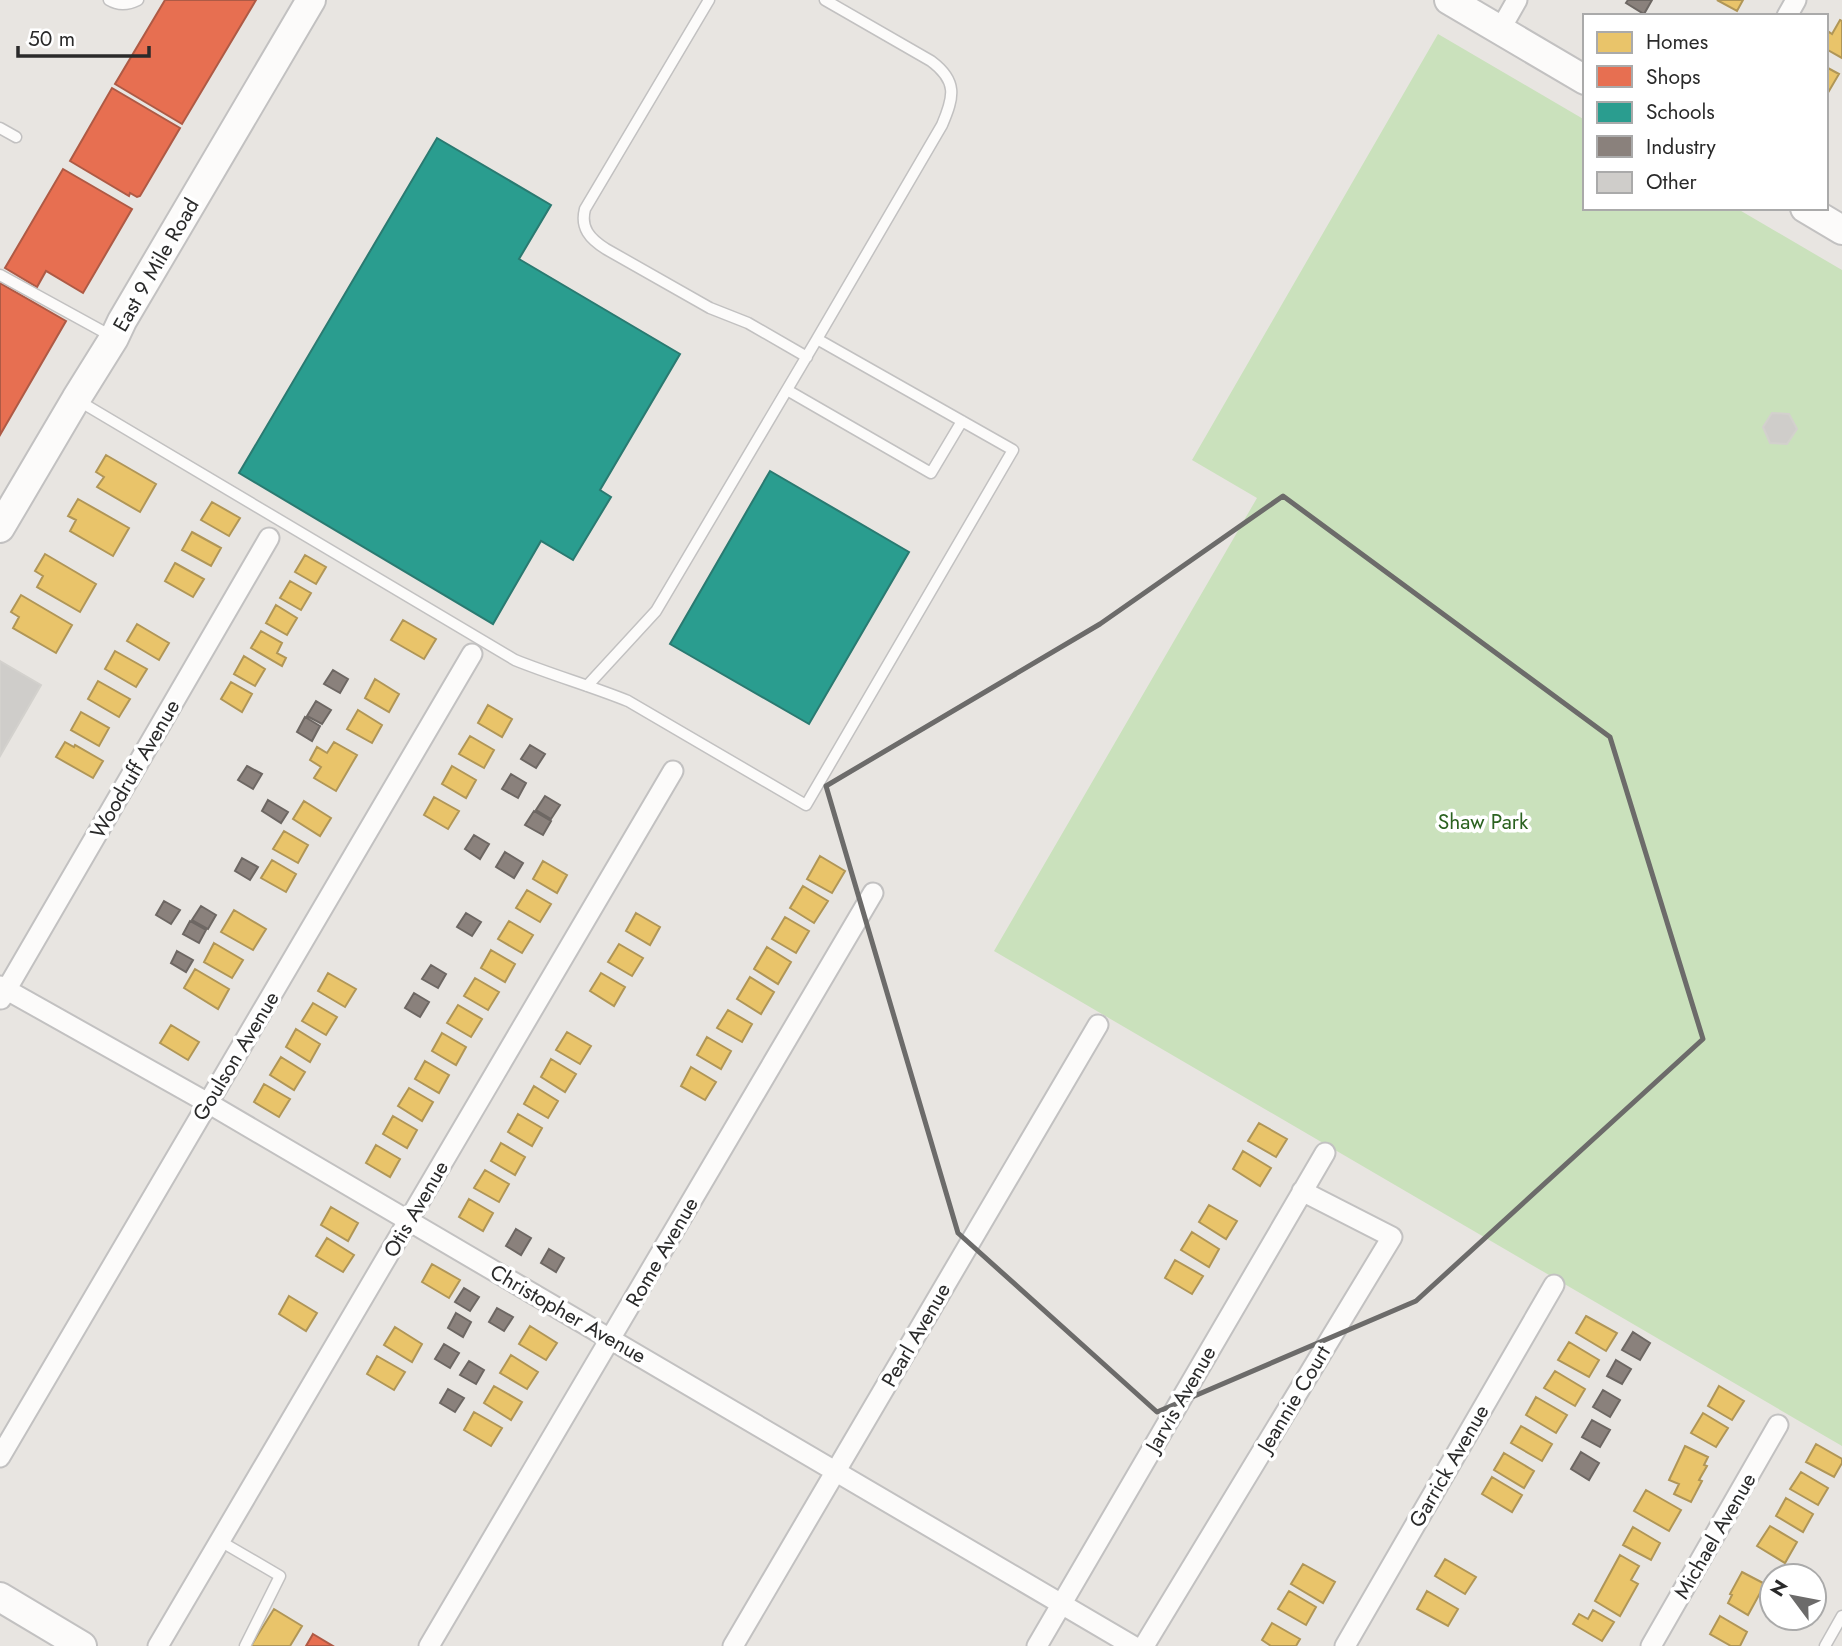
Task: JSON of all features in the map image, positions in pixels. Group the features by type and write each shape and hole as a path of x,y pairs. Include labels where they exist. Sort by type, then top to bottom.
{"main road":[{"name":"East 9 Mile Road","path":"1,524 114,338 311,0"},
{"path":"1449,0 1583,79"},
{"path":"1808,210 1842,230"},
{"path":"0,1597 82,1646"}],"street":[{"path":"1500,30 1517,0"},
{"name":"Woodruff Avenue","path":"2,992 269,538"},
{"name":"Goulson Avenue","path":"0,1457 472,654"},
{"name":"Otis Avenue","path":"158,1646 673,771"},
{"name":"Rome Avenue","path":"429,1646 873,893"},
{"name":"Christopher Avenue","path":"2,992 208,1103 1133,1646"},
{"name":"Pearl Avenue","path":"733,1646 1098,1025"},
{"name":"Jarvis Avenue","path":"1037,1646 1325,1153"},
{"name":"Jeannie Court","path":"1144,1646 1392,1237 1302,1191"},
{"name":"Garrick Avenue","path":"1345,1646 1554,1285"},
{"name":"Michael Avenue","path":"1651,1646 1778,1425"}],"lane":[{"path":"109,0 117,5 138,0"},
{"path":"709,0 585,209 584,226 595,242 606,249 710,308 748,324 807,357"},
{"path":"587,686 656,611 807,357 948,111 952,88 944,72 931,61 825,0"},
{"path":"0,128 16,137"},
{"path":"0,275 114,338"},
{"path":"76,399 515,660 628,701 806,806 1013,450 817,339"},
{"path":"787,390 931,473 962,421"},
{"path":"220,1541 280,1576 245,1646"},
{"path":"1825,1646 1842,1616"}],"highlighted area":[{"path":"1283,496 1610,737 1703,1039 1416,1301 1157,1412 958,1233 826,786 1100,624"}],"green space":[{"name":"Shaw Park","path":"1438,34 1583,119 1583,210 1739,210 1842,270 1842,1446 994,951 1257,498 1192,460"}],"building: Homes":[{"path":"1717,0 1743,0 1737,11"},
{"path":"1840,20 1842,21 1842,58 1828,50 1828,34 1832,34"},
{"path":"1828,68 1839,74 1828,93"},
{"path":"106,455 156,484 140,512 97,487 104,477 96,472"},
{"path":"78,499 129,528 113,556 70,531 76,520 68,516"},
{"path":"212,502 240,518 229,536 201,520"},
{"path":"192,532 221,548 211,566 182,550"},
{"path":"45,554 96,584 80,612 37,587 43,576 35,571"},
{"path":"305,555 326,567 316,584 295,572"},
{"path":"175,563 204,579 193,597 165,581"},
{"path":"290,581 311,593 301,610 280,598"},
{"path":"21,595 72,625 56,653 13,628 19,617 11,612"},
{"path":"276,605 297,618 287,635 266,623"},
{"path":"403,620 436,639 424,659 391,640"},
{"path":"137,624 169,643 159,660 127,641"},
{"path":"261,631 282,643 277,653 286,658 282,666 251,648"},
{"path":"115,651 147,669 136,687 105,669"},
{"path":"244,656 265,669 255,686 234,674"},
{"path":"375,679 399,694 389,712 365,698"},
{"path":"98,681 130,699 119,717 88,699"},
{"path":"231,682 252,694 242,712 221,699"},
{"path":"488,705 512,719 502,737 478,723"},
{"path":"358,710 382,725 372,743 347,729"},
{"path":"81,712 109,728 99,746 71,730"},
{"path":"470,736 494,750 484,768 459,754"},
{"path":"65,742 103,761 93,778 56,757"},
{"path":"334,742 357,755 336,791 314,778 321,767 310,760 317,747 327,753"},
{"path":"452,766 476,780 466,798 442,784"},
{"path":"434,797 459,811 448,829 424,815"},
{"path":"304,801 331,818 320,836 293,819"},
{"path":"284,831 308,845 298,863 273,849"},
{"path":"820,856 845,871 832,893 807,879"},
{"path":"272,860 296,874 286,892 261,878"},
{"path":"543,861 567,875 557,893 533,879"},
{"path":"803,886 828,901 814,923 790,908"},
{"path":"527,890 551,904 540,922 516,908"},
{"path":"234,910 266,929 253,950 221,932"},
{"path":"636,913 660,927 650,945 626,931"},
{"path":"785,917 809,931 796,953 772,939"},
{"path":"509,921 533,935 522,953 498,939"},
{"path":"214,943 243,960 232,978 204,962"},
{"path":"619,944 643,958 632,976 608,962"},
{"path":"767,947 791,962 778,984 754,969"},
{"path":"491,950 515,964 505,982 481,968"},
{"path":"195,969 229,989 218,1009 184,988"},
{"path":"328,973 356,989 345,1007 318,991"},
{"path":"601,973 625,987 614,1006 590,991"},
{"path":"750,977 774,992 761,1014 737,999"},
{"path":"475,978 499,992 488,1010 464,996"},
{"path":"313,1003 337,1017 326,1035 302,1021"},
{"path":"458,1005 482,1019 471,1037 447,1023"},
{"path":"728,1010 752,1024 742,1042 717,1028"},
{"path":"171,1025 199,1042 188,1060 160,1043"},
{"path":"296,1029 320,1044 310,1062 286,1047"},
{"path":"567,1032 591,1046 580,1064 556,1050"},
{"path":"442,1033 466,1047 456,1065 432,1051"},
{"path":"707,1037 731,1051 721,1069 697,1055"},
{"path":"281,1057 305,1072 294,1090 270,1075"},
{"path":"551,1059 576,1074 565,1092 541,1077"},
{"path":"425,1061 449,1075 439,1093 415,1079"},
{"path":"691,1067 716,1082 705,1100 681,1086"},
{"path":"264,1084 290,1099 279,1117 254,1102"},
{"path":"534,1086 558,1101 548,1118 524,1104"},
{"path":"409,1088 433,1102 422,1121 398,1106"},
{"path":"518,1114 542,1128 532,1146 508,1132"},
{"path":"393,1116 417,1130 407,1148 383,1134"},
{"path":"1259,1123 1287,1139 1276,1157 1248,1141"},
{"path":"501,1143 525,1157 515,1175 491,1161"},
{"path":"376,1145 400,1159 390,1177 366,1163"},
{"path":"1243,1151 1271,1168 1260,1186 1233,1169"},
{"path":"485,1170 509,1184 499,1202 474,1188"},
{"path":"469,1199 493,1213 483,1231 459,1217"},
{"path":"1209,1205 1237,1221 1226,1239 1199,1222"},
{"path":"331,1207 358,1223 348,1241 321,1225"},
{"path":"1192,1232 1219,1249 1209,1267 1181,1250"},
{"path":"327,1238 354,1255 343,1272 316,1256"},
{"path":"1175,1260 1203,1276 1192,1294 1165,1278"},
{"path":"432,1264 460,1280 449,1298 422,1282"},
{"path":"289,1296 317,1313 306,1331 279,1314"},
{"path":"1586,1316 1617,1333 1606,1351 1576,1333"},
{"path":"530,1326 557,1343 546,1360 519,1344"},
{"path":"395,1327 422,1344 412,1362 384,1345"},
{"path":"1569,1342 1599,1360 1589,1377 1558,1360"},
{"path":"511,1355 538,1372 527,1389 500,1373"},
{"path":"377,1356 405,1372 394,1390 367,1374"},
{"path":"1555,1371 1585,1389 1575,1406 1544,1388"},
{"path":"494,1386 522,1402 511,1420 484,1403"},
{"path":"1719,1386 1744,1401 1732,1420 1708,1406"},
{"path":"1536,1397 1567,1415 1556,1433 1526,1415"},
{"path":"474,1412 502,1428 491,1446 464,1430"},
{"path":"1703,1413 1728,1428 1716,1447 1691,1433"},
{"path":"1521,1426 1552,1444 1542,1461 1511,1443"},
{"path":"1816,1444 1842,1459 1834,1477 1806,1462"},
{"path":"1685,1446 1708,1457 1704,1465 1707,1466 1699,1480 1702,1481 1691,1502 1674,1494 1679,1484 1669,1480"},
{"path":"1504,1453 1534,1471 1524,1488 1494,1470"},
{"path":"1801,1472 1828,1488 1818,1505 1790,1489"},
{"path":"1492,1477 1522,1495 1512,1512 1482,1494"},
{"path":"1646,1490 1681,1510 1669,1531 1634,1511"},
{"path":"1786,1498 1813,1514 1803,1532 1776,1516"},
{"path":"1770,1526 1797,1542 1786,1562 1757,1546"},
{"path":"1633,1527 1660,1543 1651,1560 1623,1545"},
{"path":"1620,1555 1639,1566 1631,1580 1638,1584 1620,1616 1595,1601"},
{"path":"1445,1559 1476,1577 1465,1594 1435,1576"},
{"path":"1303,1564 1335,1582 1323,1603 1291,1584"},
{"path":"1742,1572 1758,1580 1758,1597 1748,1615 1728,1603 1732,1595 1730,1594"},
{"path":"1289,1591 1316,1607 1306,1625 1278,1609"},
{"path":"1427,1591 1458,1609 1448,1626 1417,1609"},
{"path":"274,1609 302,1626 290,1646 251,1646"},
{"path":"1593,1610 1614,1622 1602,1641 1573,1624 1579,1614 1588,1619"},
{"path":"1720,1616 1747,1632 1740,1646 1731,1646 1710,1634"},
{"path":"1272,1623 1300,1639 1296,1646 1271,1646 1262,1640"}],"building: Shops":[{"path":"165,0 256,0 182,124 115,84"},
{"path":"112,88 180,128 137,197 130,193 129,196 70,161"},
{"path":"63,169 132,209 83,293 46,271 37,287 5,268"},
{"path":"0,283 66,321 0,435"},
{"path":"313,1634 333,1646 306,1646"}],"building: Schools":[{"path":"437,138 551,205 519,259 680,354 600,490 611,497 573,560 541,541 493,624 239,473"},
{"path":"770,471 909,552 809,724 670,644"}],"building: Industry":[{"path":"1628,0 1652,0 1644,14 1626,3"},
{"path":"333,670 348,679 340,693 324,684"},
{"path":"316,701 331,710 322,724 307,716"},
{"path":"305,717 320,726 312,741 297,732"},
{"path":"530,745 545,754 536,768 521,759"},
{"path":"247,766 262,774 253,789 238,780"},
{"path":"511,774 526,783 518,798 502,789"},
{"path":"545,796 560,805 551,819 536,810"},
{"path":"268,800 288,812 281,823 262,811"},
{"path":"534,811 551,821 543,835 525,825"},
{"path":"474,835 489,844 480,859 465,849"},
{"path":"505,852 523,863 514,878 496,867"},
{"path":"242,858 258,867 250,880 235,871"},
{"path":"164,901 180,910 171,924 156,915"},
{"path":"201,906 216,915 208,929 192,920"},
{"path":"466,913 481,922 472,936 457,927"},
{"path":"190,921 206,930 199,943 183,934"},
{"path":"177,951 193,960 186,972 171,963"},
{"path":"431,965 446,974 438,988 422,979"},
{"path":"414,993 429,1002 420,1017 405,1008"},
{"path":"516,1229 531,1238 521,1255 506,1246"},
{"path":"549,1249 564,1258 556,1272 541,1263"},
{"path":"464,1288 479,1297 470,1311 455,1302"},
{"path":"497,1308 513,1317 504,1331 489,1322"},
{"path":"456,1313 471,1322 463,1337 448,1328"},
{"path":"1633,1332 1650,1343 1640,1360 1622,1350"},
{"path":"444,1344 459,1353 450,1368 435,1359"},
{"path":"1616,1360 1631,1369 1622,1384 1607,1376"},
{"path":"469,1361 484,1370 476,1384 460,1375"},
{"path":"448,1389 464,1398 455,1412 440,1403"},
{"path":"1603,1390 1620,1400 1610,1417 1593,1407"},
{"path":"1592,1420 1610,1430 1600,1447 1582,1437"},
{"path":"1581,1452 1599,1463 1589,1480 1571,1469"}],"building: Other":[{"path":"1772,413 1789,414 1797,429 1787,444 1770,443 1763,427"},
{"path":"0,661 41,685 0,756"}]}
